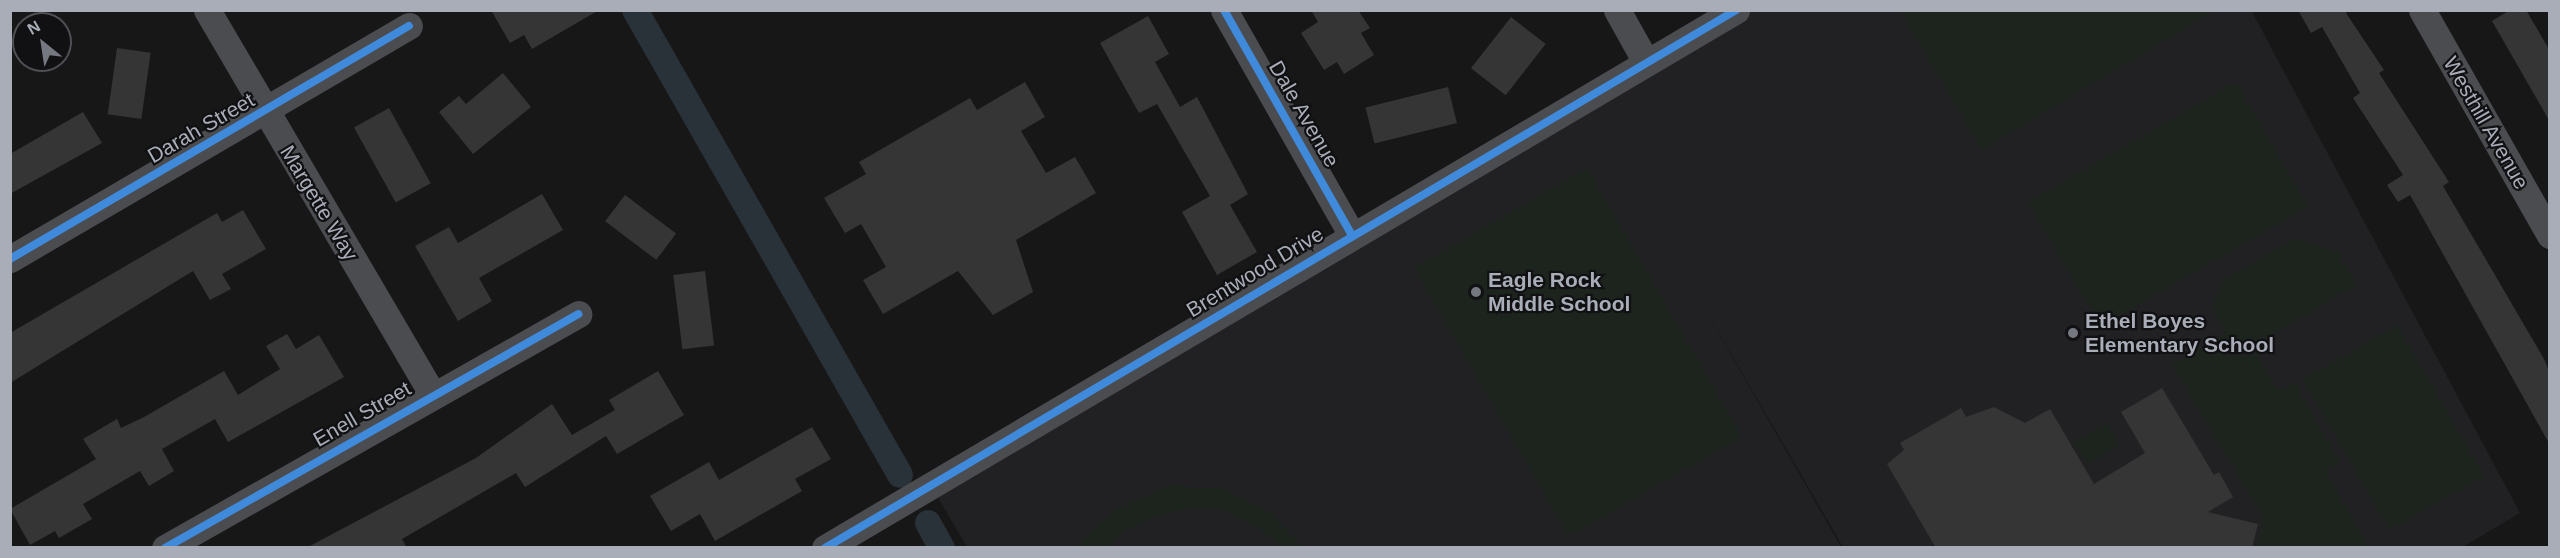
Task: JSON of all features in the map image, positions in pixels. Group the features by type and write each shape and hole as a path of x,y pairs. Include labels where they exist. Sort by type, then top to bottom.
{"street":[{"name":"Margette Way","path":"207,10 432,394"},
{"name":"Dale Avenue","path":"1224,10 1352,235"},
{"path":"1617,10 1646,62"},
{"name":"Brentwood Drive","path":"825,548 1736,10"},
{"name":"Westhill Avenue","path":"2422,10 2548,230"},
{"name":"Darah Street","path":"10,259 410,26"},
{"name":"Enell Street","path":"165,548 432,394 578,314"}],"shaded area":[{"path":"1900,10 2214,11 1982,150"},
{"name":"Ethel Boyes Elementary School","path":"2251,10 2520,513 2461,548 1843,547 1697,295 1841,547 967,547 931,486 1736,11"},
{"path":"2236,82 2308,207 2100,327 2028,202"},
{"path":"1587,168 1742,436 1569,536 1414,268"},
{"path":"2293,239 2338,252 2357,285 2252,346 2279,391 2294,382 2340,462 2325,471 2369,547 2256,547 2264,519 2172,365 2226,332 2212,307 2222,281"},
{"path":"2397,325 2484,476 2390,530 2303,380"},
{"path":"2107,422 2121,444 2088,465 2074,443"},
{"path":"1169,486 1223,489 1268,511 1303,547 1281,547 1259,528 1220,509 1172,511 1123,531 1109,547 1075,547 1116,509"}],"building":[{"path":"491,10 599,10 532,49 524,35 510,43"},
{"path":"1311,10 1358,10 1370,28 1361,33 1374,55 1344,74 1337,62 1324,70 1301,33 1318,22"},
{"path":"2298,10 2350,10 2346,13 2384,70 2379,73 2449,182 2443,186 2544,359 2550,373 2550,445 2410,195 2398,202 2387,185 2403,175 2353,98 2360,93 2322,27 2311,33"},
{"path":"2510,10 2526,10 2550,51 2550,122 2492,21"},
{"path":"1148,16 1169,54 1155,62 1180,107 1197,97 1248,194 1230,205 1257,252 1217,275 1182,212 1210,196 1157,104 1139,113 1100,43"},
{"path":"1511,17 1546,44 1506,95 1471,68"},
{"path":"117,48 151,53 141,119 108,114"},
{"path":"503,73 531,107 473,154 439,112 459,96 466,104"},
{"path":"1025,82 1045,117 1021,131 1046,173 1075,157 1096,193 1016,240 1033,292 993,315 958,271 883,314 863,280 886,267 861,224 845,233 824,198 866,174 859,162 970,98 977,110"},
{"path":"1448,87 1457,123 1374,143 1366,108"},
{"path":"389,108 431,183 396,203 354,127"},
{"path":"83,112 102,143 10,194 10,154"},
{"path":"542,194 563,230 479,278 492,301 458,321 415,246 449,227 458,243"},
{"path":"625,195 676,234 656,260 605,221"},
{"path":"243,210 266,249 222,274 231,289 210,300 193,271 10,383 10,333 217,213 222,222"},
{"path":"705,271 714,345 682,349 673,275"},
{"path":"287,334 296,349 319,335 344,377 228,442 215,419 162,449 174,471 149,486 140,471 83,504 92,519 59,538 55,531 30,545 10,509 96,459 83,439 117,419 121,428 144,417 224,371 238,395 280,369 266,346"},
{"path":"658,371 684,415 617,454 606,436 525,487 516,473 402,539 407,548 306,548 476,458 552,404 572,435 615,410 609,400"},
{"path":"2162,388 2214,475 2219,472 2233,497 2208,512 2258,524 2252,548 1936,548 1887,464 1904,450 1900,443 1961,408 1966,417 1994,407 2025,423 2050,409 2094,484 2145,453 2121,412"},
{"path":"812,427 831,459 795,479 802,491 715,541 700,514 671,531 650,496 709,462 719,480"}],"waterway":[{"path":"635,10 900,475"},
{"path":"928,523 942,548"}],"cycle path":[{"path":"1224,10 1352,235"},
{"path":"825,548 1736,10"},
{"path":"10,259 409,26"},
{"path":"165,548 578,314"}],"place":[{"name":"Eagle Rock Middle School","path":"1476,292"},
{"name":"Ethel Boyes Elementary School","path":"2073,333"}]}
